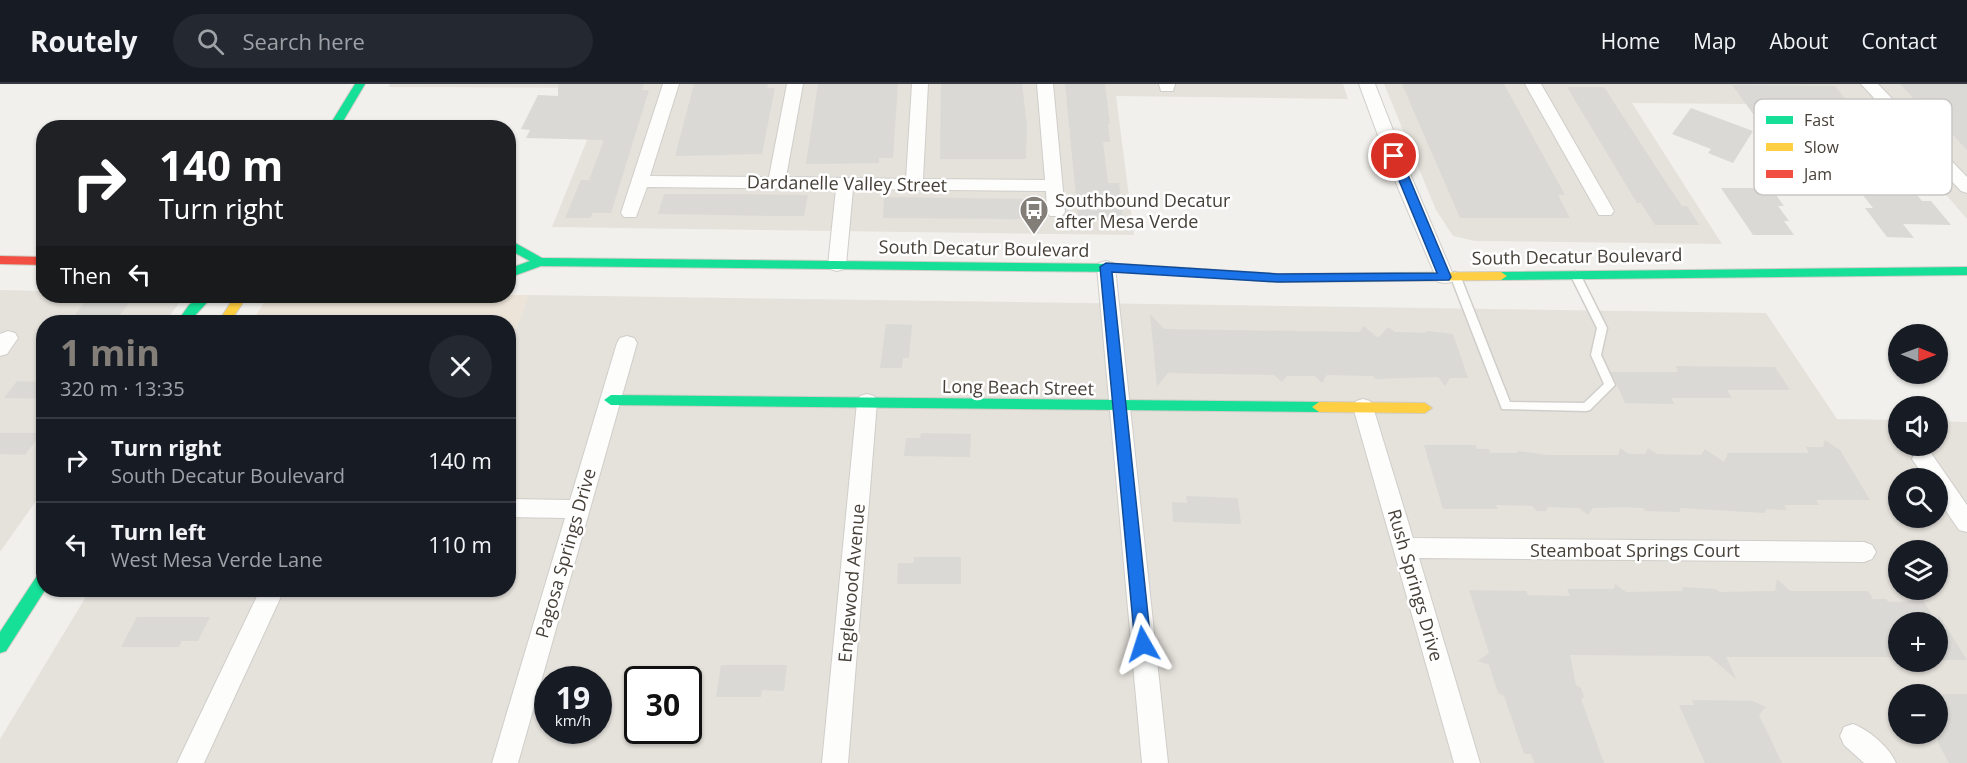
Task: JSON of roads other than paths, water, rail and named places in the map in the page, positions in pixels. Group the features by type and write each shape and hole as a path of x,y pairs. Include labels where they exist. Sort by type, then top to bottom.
{"main road":[{"path":"338,120 360,84"},
{"path":"516,248 540,262"},
{"path":"0,260 36,261"},
{"name":"South Decatur Boulevard","path":"516,271 540,262 1106,267 1278,278 1575,273 1967,271"},
{"path":"188,315 199,303"},
{"name":"Long Beach Street","path":"611,400 1425,408"},
{"path":"0,646 36,590"}],"street":[{"path":"630,213 670,84"},
{"path":"776,183 795,84"},
{"path":"914,184 920,84"},
{"path":"1045,84 1056,212"},
{"path":"1366,84 1402,176 1450,276"},
{"path":"1533,84 1605,212"},
{"path":"1869,84 1883,99"},
{"path":"1952,171 1967,187"},
{"name":"Dardanelle Valley Street","path":"640,181 1053,186"},
{"path":"837,265 845,183"},
{"path":"1106,267 1155,763"},
{"name":"Pagosa Springs Drive","path":"504,763 627,343"},
{"name":"Englewood Avenue","path":"835,763 867,402"},
{"name":"Rush Springs Drive","path":"1364,407 1467,763"},
{"path":"1923,459 1929,468"},
{"path":"1948,496 1967,523"},
{"path":"516,508 578,508"},
{"name":"Steamboat Springs Court","path":"1406,548 1864,552"},
{"path":"190,763 269,597"},
{"path":"1852,736 1883,763"}],"lane":[{"path":"1450,276 1506,406 1586,407 1610,385 1596,355 1602,328 1575,273"}],"place":[{"name":"Southbound Decatur after Mesa Verde","path":"1034,236"}]}
